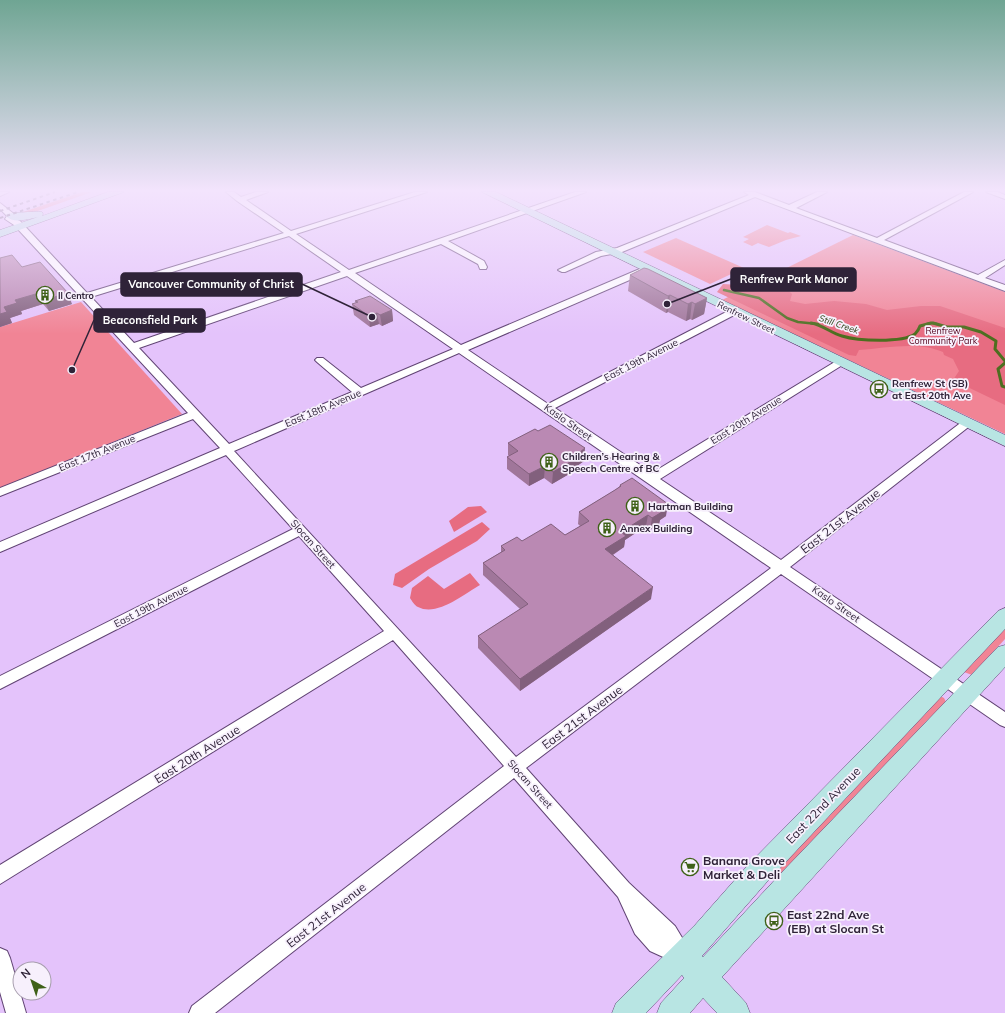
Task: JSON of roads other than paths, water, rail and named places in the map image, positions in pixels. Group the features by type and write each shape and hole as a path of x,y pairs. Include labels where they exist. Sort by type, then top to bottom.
{"street":[{"name":"Slocan Street","path":"32,239 195,414 515,767 623,890 642,927 657,944 683,956 736,1013"},
{"path":"86,296 273,239"},
{"name":"Kaslo Street","path":"298,239 781,566 1005,720"},
{"path":"133,347 447,239"},
{"name":"Renfrew Street","path":"584,239 1005,440"},
{"path":"562,270 598,254 610,252 643,239"},
{"path":"877,240 1005,288"},
{"path":"442,241 481,263 483,266"},
{"path":"979,278 1005,262"},
{"name":"East 18th Avenue","path":"0,547 226,448 646,269"},
{"name":"East 19th Avenue","path":"547,408 735,312"},
{"path":"320,360 359,392"},
{"name":"East 20th Avenue","path":"651,478 841,362"},
{"name":"East 17th Avenue","path":"0,492 195,414"},
{"name":"East 21st Avenue","path":"199,1013 515,767 967,423"},
{"name":"East 19th Avenue","path":"0,682 301,530"},
{"name":"East 22nd Avenue","path":"626,1013 683,956 757,874 1005,616"},
{"name":"East 20th Avenue","path":"0,875 393,633"},
{"path":"671,1013 1005,653"},
{"path":"0,958 16,1013"}],"waterway":[{"name":"Still Creek","path":"724,290 759,298 787,318 798,322 813,324"},
{"name":"Still Creek","path":"813,324 818,324"},
{"name":"Still Creek","path":"813,324 849,338 880,340 909,337 915,334 920,326 928,324"},
{"name":"Still Creek","path":"928,324 935,324"},
{"name":"Still Creek","path":"935,324 947,327 964,327 981,332 996,341 995,349 1005,361"},
{"name":"Still Creek","path":"1005,363 998,369 1002,386 1005,387"}],"place":[{"name":"Il Centro","path":"45,295"},
{"name":"Renfrew Park Manor","path":"667,304"},
{"name":"Vancouver Community of Christ","path":"372,317"},
{"name":"Beaconsfield Park","path":"72,370"},
{"name":"Renfrew St (SB) at East 20th Ave","path":"879,389"},
{"name":"Children’s Hearing & Speech Centre of BC","path":"549,462"},
{"name":"Hartman Building","path":"635,506"},
{"name":"Annex Building","path":"607,528"},
{"name":"Banana Grove Market & Deli","path":"690,867"},
{"name":"East 22nd Ave (EB) at Slocan St","path":"774,921"}],"park label":[{"name":"Renfrew Community Park","path":"943,336"}]}
